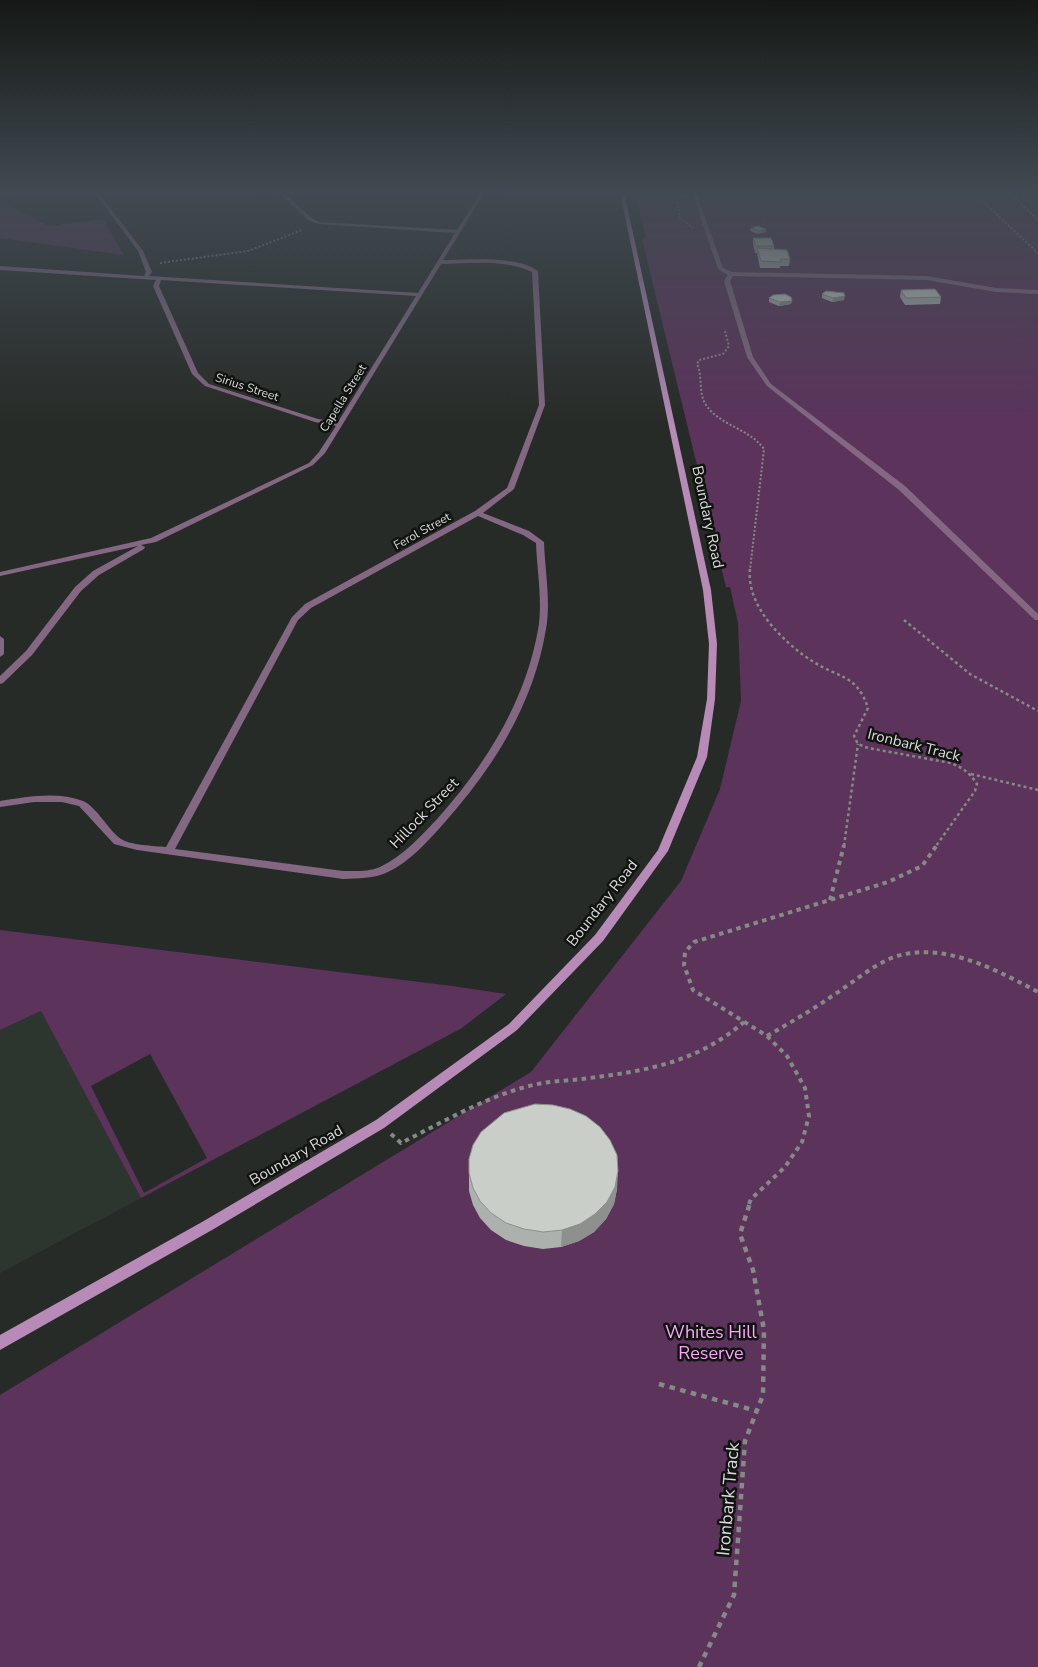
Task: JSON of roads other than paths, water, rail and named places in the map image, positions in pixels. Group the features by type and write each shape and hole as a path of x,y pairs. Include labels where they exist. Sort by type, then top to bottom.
{"main road":[{"name":"Boundary Road","path":"0,1343 207,1226 380,1124 513,1027 599,938 663,851 702,757 711,699 713,653 707,590 639,270"}],"street":[{"path":"26,270 420,295"},
{"path":"146,278 150,272 149,270"},
{"name":"Capella Street","path":"0,681 29,653 78,589 108,565 153,540 311,464 322,453 435,270"},
{"name":"Ferol Street","path":"169,851 295,619 308,606 478,513 510,489 542,404 535,271 533,270"},
{"path":"723,270 731,274 927,278 996,290 1038,292"},
{"path":"731,274 727,281 750,358 769,385 902,488 1038,618"},
{"name":"Sirius Street","path":"159,278 156,286 195,374 207,385 317,421 339,424"},
{"name":"Hillock Street","path":"0,804 52,799 82,804 118,842 137,847 344,875 372,874 394,864 414,850 464,796 500,746 522,703 535,663 542,626 540,542 526,533 478,513"},
{"name":"Capella Street","path":"0,574 153,540"},
{"path":"0,639 0,654"}],"park label":[{"name":"Whites Hill Reserve","path":"711,1342"}]}
